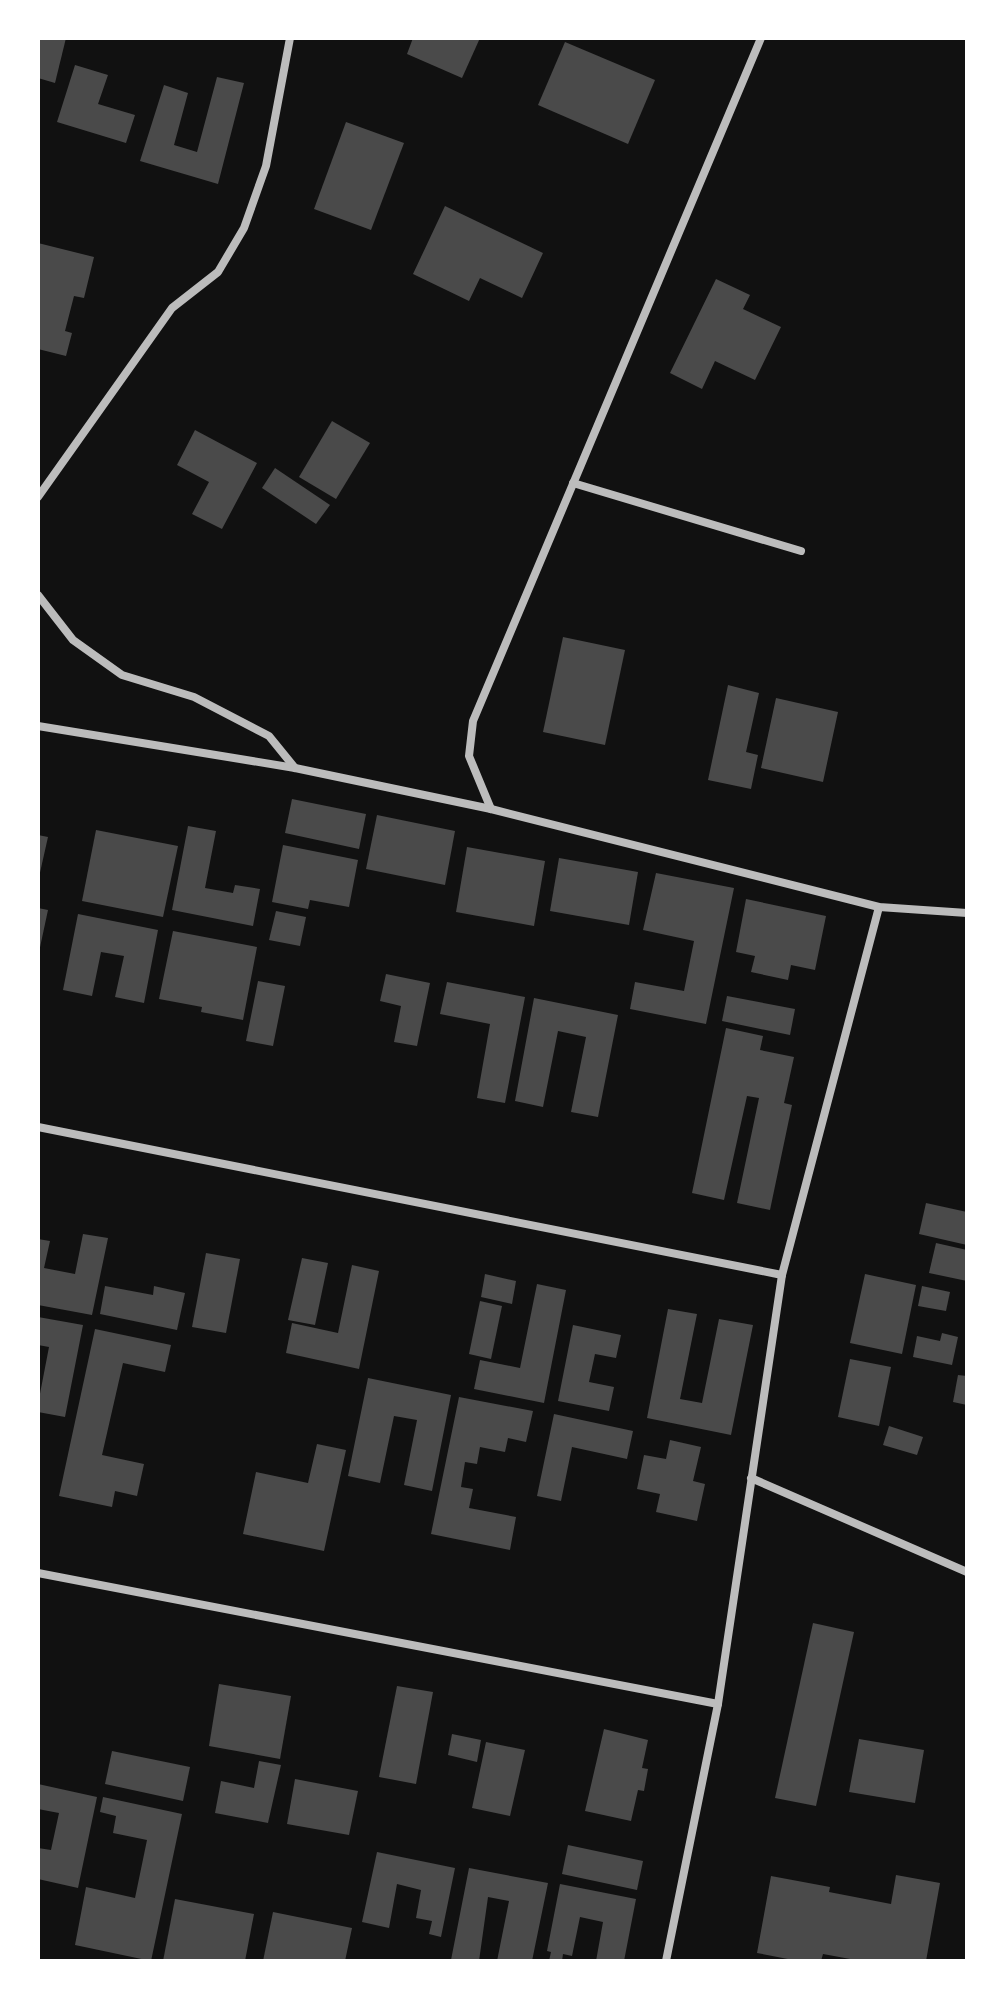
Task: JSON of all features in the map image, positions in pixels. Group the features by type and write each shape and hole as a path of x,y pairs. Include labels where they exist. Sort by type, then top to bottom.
{"street":[{"path":"38,497 172,308 218,272 244,228 266,166 290,38"},
{"path":"491,809 469,756 473,721 761,38"},
{"path":"573,483 801,551"},
{"path":"38,595 73,640 122,675 194,697 269,736 295,768"},
{"path":"38,726 295,768 491,809 879,907 967,913"},
{"path":"666,1961 718,1704 782,1275 879,907"},
{"path":"38,1127 782,1275"},
{"path":"751,1478 967,1572"},
{"path":"38,1573 718,1704"}],"building":[{"path":"38,38 66,38 55,83 38,78"},
{"path":"413,38 480,38 462,78 407,54"},
{"path":"565,42 655,80 628,144 538,105"},
{"path":"75,65 108,75 98,104 135,115 126,143 57,122"},
{"path":"217,77 244,83 218,184 140,161 164,85 188,93 174,145 197,152"},
{"path":"346,122 404,143 371,230 314,209"},
{"path":"445,206 543,253 522,298 480,278 469,301 413,274"},
{"path":"38,243 94,257 84,298 74,296 65,331 72,333 66,356 38,349"},
{"path":"716,279 750,295 743,309 781,327 755,380 715,361 702,389 670,373"},
{"path":"332,421 370,443 336,499 299,477"},
{"path":"195,430 257,463 222,529 192,514 209,482 177,465"},
{"path":"275,468 330,505 316,524 262,488"},
{"path":"563,637 625,650 605,745 543,732"},
{"path":"728,685 759,693 746,752 758,755 751,789 708,780"},
{"path":"776,698 838,712 823,782 761,768"},
{"path":"292,799 366,814 359,849 285,833"},
{"path":"377,815 455,831 445,885 366,869"},
{"path":"188,826 216,831 205,888 233,893 235,885 260,889 253,926 172,910"},
{"path":"96,830 178,846 163,917 82,901"},
{"path":"38,835 48,837 39,877 38,877"},
{"path":"283,845 358,860 349,907 310,900 308,909 272,902"},
{"path":"467,847 545,861 534,926 456,912"},
{"path":"559,858 638,872 629,925 550,911"},
{"path":"656,873 734,888 706,1024 630,1009 635,982 684,991 694,941 643,930"},
{"path":"746,899 826,916 815,970 791,965 788,980 751,972 755,956 736,952"},
{"path":"38,908 48,910 39,952 38,952"},
{"path":"276,911 306,917 300,946 269,940"},
{"path":"78,914 158,930 144,1003 115,997 124,956 101,952 92,996 63,990"},
{"path":"173,931 257,947 243,1020 201,1012 202,1007 159,999"},
{"path":"386,974 430,983 417,1046 394,1042 401,1006 380,1001"},
{"path":"258,981 285,986 273,1046 246,1041"},
{"path":"447,982 525,997 505,1103 477,1098 490,1024 440,1014"},
{"path":"727,996 795,1009 790,1035 722,1021"},
{"path":"534,998 618,1015 598,1117 571,1112 586,1037 558,1031 543,1107 515,1101"},
{"path":"726,1028 763,1036 760,1050 794,1057 784,1103 792,1105 770,1210 737,1203 759,1098 747,1096 724,1200 692,1193"},
{"path":"926,1203 967,1212 967,1245 919,1234"},
{"path":"83,1234 108,1238 92,1315 38,1305 38,1239 50,1241 44,1268 75,1274"},
{"path":"936,1243 967,1250 967,1281 929,1273"},
{"path":"206,1253 240,1259 226,1333 192,1327"},
{"path":"302,1258 328,1263 315,1325 288,1320"},
{"path":"352,1265 379,1271 359,1369 286,1353 292,1323 338,1333"},
{"path":"485,1274 516,1281 512,1304 481,1297"},
{"path":"865,1274 916,1285 902,1354 850,1343"},
{"path":"537,1284 566,1290 544,1403 474,1389 480,1360 520,1368"},
{"path":"105,1286 153,1295 154,1286 185,1293 177,1330 100,1314"},
{"path":"922,1286 950,1292 946,1311 918,1306"},
{"path":"480,1301 502,1306 491,1359 469,1354"},
{"path":"668,1309 697,1314 680,1399 702,1403 719,1319 753,1325 731,1435 647,1418"},
{"path":"38,1317 83,1325 65,1417 38,1412 49,1347 38,1345"},
{"path":"573,1325 621,1335 616,1358 595,1354 589,1382 614,1387 609,1411 558,1401"},
{"path":"95,1329 171,1345 165,1372 123,1363 102,1455 144,1464 137,1496 115,1491 112,1507 59,1496"},
{"path":"942,1333 958,1337 952,1365 913,1357 917,1336 940,1341"},
{"path":"850,1359 891,1367 879,1426 838,1417"},
{"path":"958,1375 967,1376 967,1405 953,1402"},
{"path":"368,1378 451,1395 432,1491 404,1485 417,1420 394,1416 380,1483 348,1476"},
{"path":"459,1397 533,1411 526,1442 508,1438 505,1452 480,1447 477,1464 465,1462 461,1487 473,1489 469,1508 516,1517 510,1550 431,1534"},
{"path":"554,1414 633,1431 627,1459 572,1447 561,1501 537,1496"},
{"path":"889,1426 923,1437 917,1455 883,1445"},
{"path":"670,1440 701,1447 693,1481 705,1484 697,1521 656,1512 660,1494 637,1489 644,1455 666,1459"},
{"path":"317,1444 346,1450 324,1551 243,1534 256,1472 308,1483"},
{"path":"813,1623 854,1632 816,1806 775,1798"},
{"path":"219,1684 291,1696 280,1759 209,1746"},
{"path":"397,1686 433,1692 416,1784 379,1777"},
{"path":"604,1729 648,1740 642,1768 648,1769 644,1791 638,1790 631,1821 585,1811"},
{"path":"452,1734 481,1740 477,1762 448,1755"},
{"path":"859,1739 924,1750 915,1803 849,1792"},
{"path":"486,1742 525,1750 510,1816 472,1808"},
{"path":"112,1751 190,1767 183,1801 105,1784"},
{"path":"259,1761 281,1765 268,1823 215,1813 221,1781 254,1788"},
{"path":"295,1779 358,1791 349,1835 287,1824"},
{"path":"38,1784 97,1797 78,1888 38,1879 38,1848 51,1850 59,1813 38,1809"},
{"path":"103,1797 182,1814 151,1961 75,1945 86,1887 135,1898 147,1840 113,1833 116,1816 100,1812"},
{"path":"568,1845 643,1861 637,1890 562,1874"},
{"path":"377,1852 455,1868 441,1937 429,1934 432,1921 416,1918 421,1890 397,1884 389,1928 362,1922"},
{"path":"469,1868 548,1883 532,1961 497,1961 509,1901 488,1897 479,1961 451,1960"},
{"path":"896,1875 940,1883 926,1961 861,1961 823,1954 821,1961 798,1961 757,1953 771,1876 830,1887 829,1892 891,1904"},
{"path":"560,1884 636,1899 624,1961 596,1961 603,1922 580,1917 572,1956 563,1954 562,1961 549,1961 551,1952 547,1951"},
{"path":"175,1899 254,1914 245,1961 163,1961"},
{"path":"273,1912 352,1928 345,1961 263,1961"}]}
